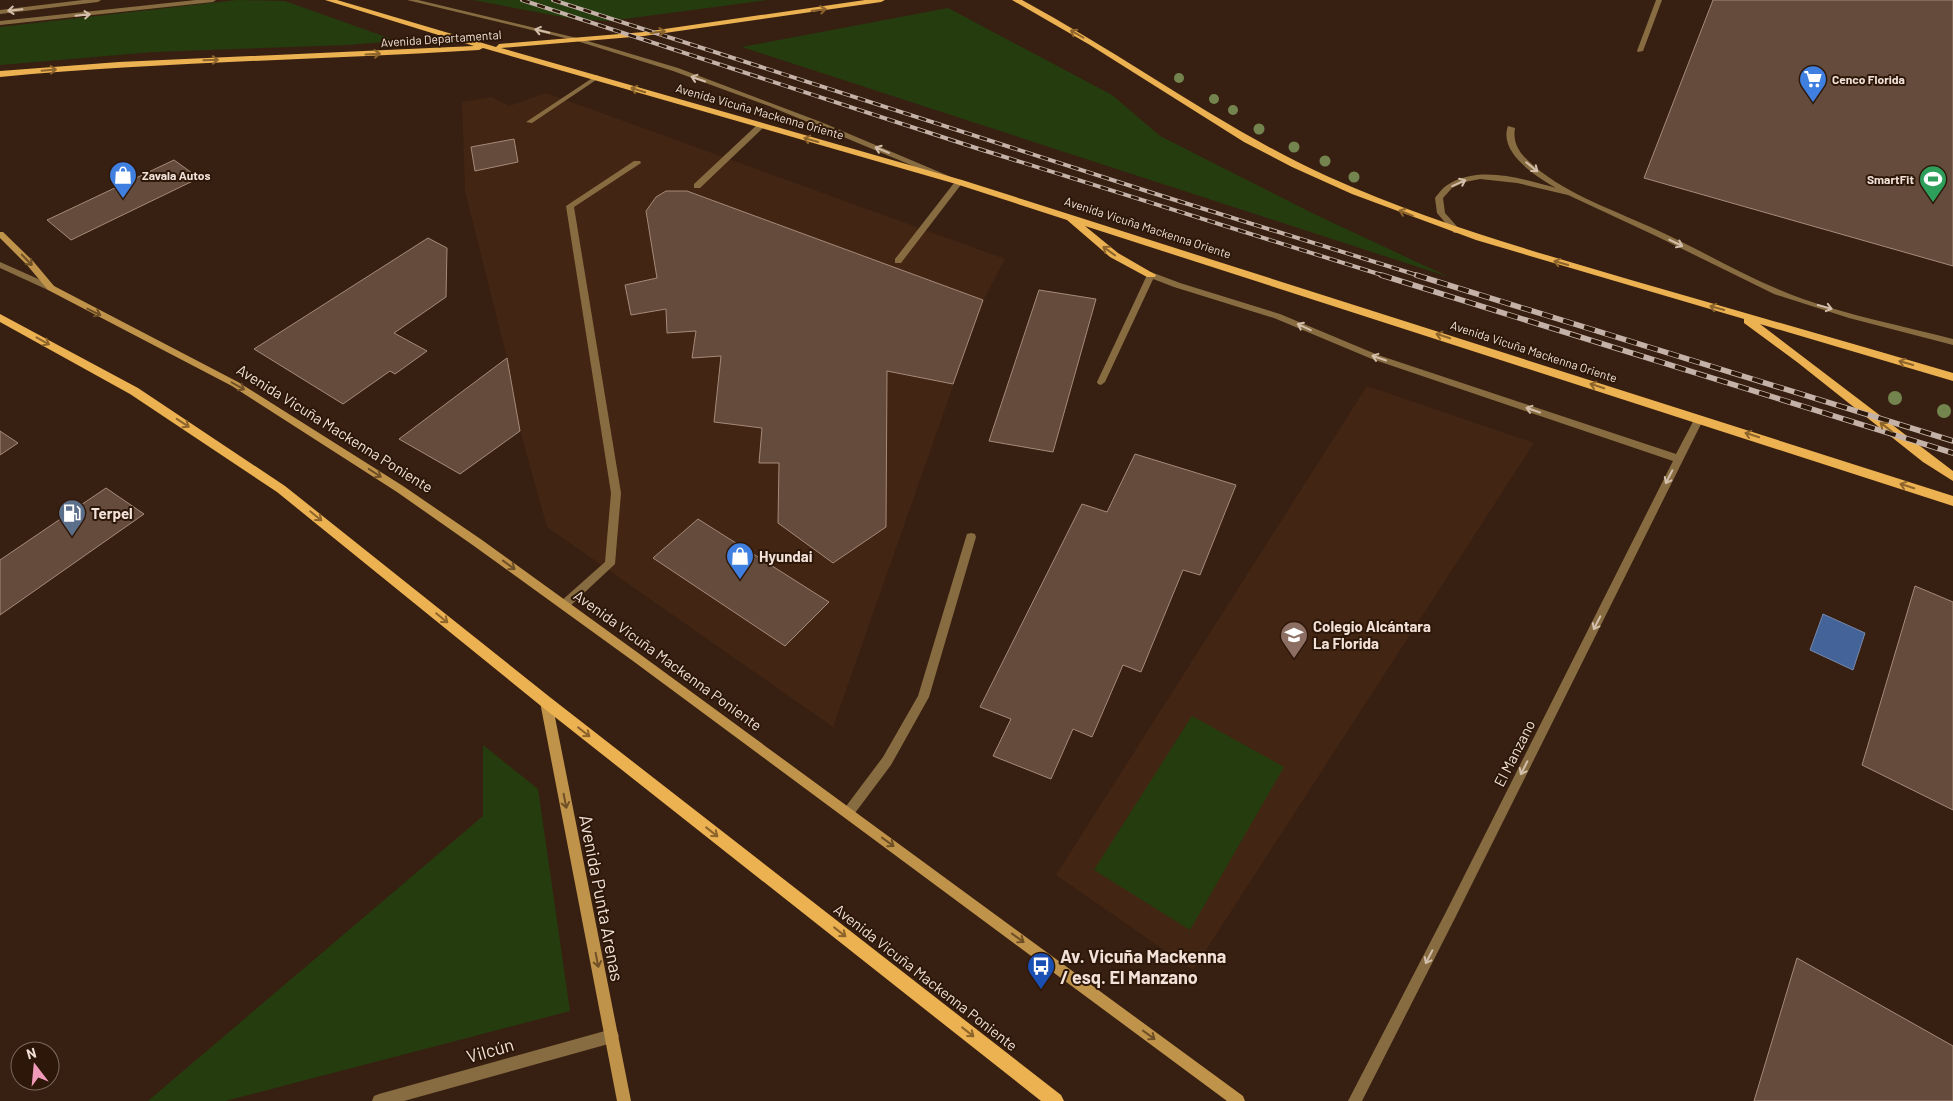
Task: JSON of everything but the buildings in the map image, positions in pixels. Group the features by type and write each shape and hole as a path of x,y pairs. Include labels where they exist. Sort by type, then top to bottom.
{"main road":[{"name":"Avenida Vicuña Mackenna Oriente","path":"330,0 487,47 959,182 1953,501"},
{"name":"Avenida Departamental","path":"0,74 110,65 408,53 580,40 707,26 881,0"},
{"path":"1016,0 1088,40 1190,106 1265,149 1344,187 1457,232 1953,377"},
{"path":"1067,216 1114,255 1151,275"},
{"path":"1738,315 1779,342 1881,424 1953,477"},
{"name":"Avenida Vicuña Mackenna Poniente","path":"0,317 134,391 282,488 546,702 1055,1101"}],"street":[{"path":"0,12 98,0"},
{"path":"0,23 213,0"},
{"path":"410,0 580,40 745,96 959,182 898,261"},
{"path":"1640,51 1659,0"},
{"path":"530,122 597,77"},
{"path":"697,186 761,126"},
{"path":"1511,128 1509,136 1511,143 1522,159 1544,177 1580,197 1773,291 1823,307 1953,342"},
{"path":"564,606 610,564 616,493 570,206 637,163"},
{"path":"1457,232 1440,213 1438,198 1449,187 1466,179 1491,177 1580,197"},
{"name":"Avenida Vicuña Mackenna Poniente","path":"0,234 30,263 51,288"},
{"name":"Avenida Vicuña Mackenna Poniente","path":"0,265 51,288 235,384 298,422 400,489 848,813 1238,1101"},
{"path":"1100,382 1151,275 1284,319 1375,357 1679,460"},
{"name":"El Manzano","path":"1355,1101 1699,418"},
{"path":"848,813 887,761 923,697 971,537"},
{"name":"Avenida Punta Arenas","path":"546,702 624,1101"},
{"name":"Vilcún","path":"379,1101 612,1036"}],"shaded area":[{"path":"546,93 1005,259 983,301 833,727 547,527 520,431 507,358 465,191 462,102 491,97 509,106"},
{"name":"Colegio Alcántara La Florida","path":"1367,386 1534,443 1193,970 1056,875"}],"green space":[{"path":"237,0 285,1 397,41 347,45 153,52 0,65 0,27"},
{"path":"473,0 767,0 609,21 573,19"},
{"path":"948,8 1112,95 1160,136 1314,214 1449,277 742,47"},
{"path":"1192,716 1284,767 1190,930 1094,870"},
{"path":"483,745 538,789 570,1011 225,1101 148,1101 483,816"}],"water":[{"path":"1823,614 1865,633 1853,670 1810,650"}],"railway":[{"path":"522,0 976,148 1385,276"},
{"path":"553,0 1159,195 1420,276"},
{"path":"1381,275 1953,453"},
{"path":"1416,275 1953,441"}],"place":[{"name":"Cenco Florida","path":"1813,103"},
{"name":"Zavala Autos","path":"123,199"},
{"name":"SmartFit","path":"1933,203"},
{"name":"Terpel","path":"72,537"},
{"name":"Hyundai","path":"740,580"},
{"name":"Colegio Alcántara La Florida","path":"1294,659"},
{"name":"Av. Vicuña Mackenna / esq. El Manzano","path":"1041,990"}]}
